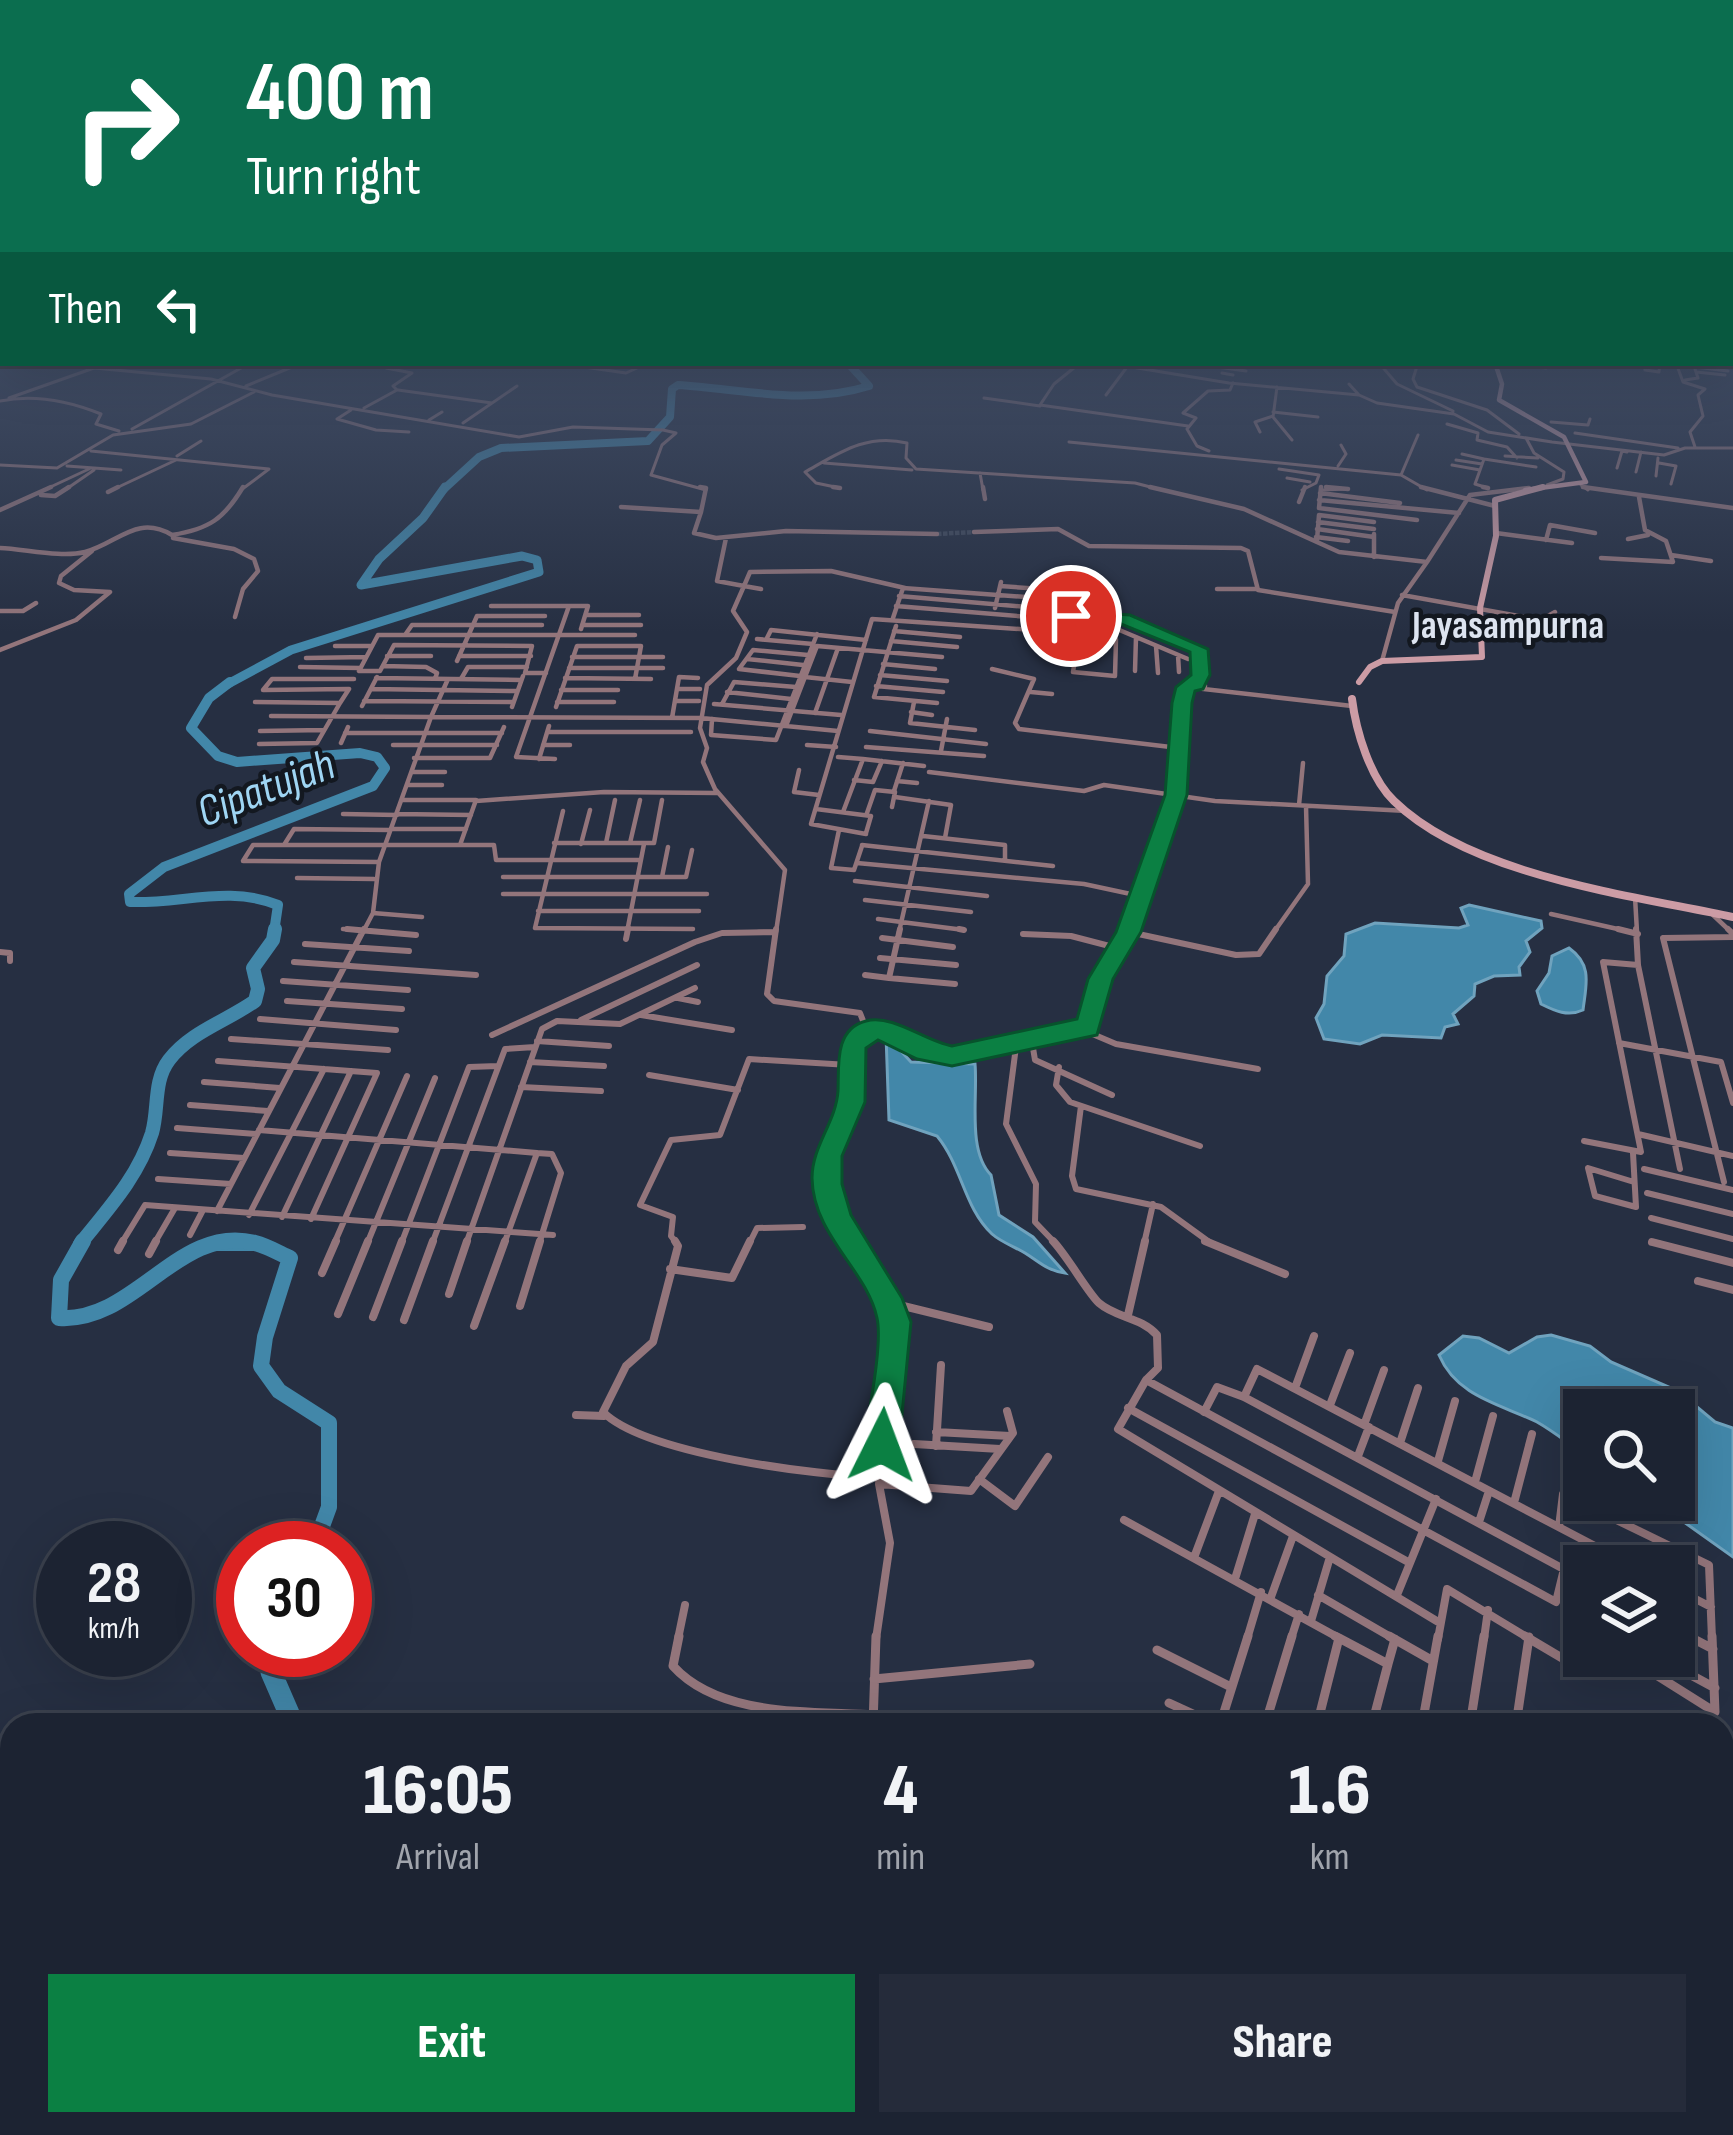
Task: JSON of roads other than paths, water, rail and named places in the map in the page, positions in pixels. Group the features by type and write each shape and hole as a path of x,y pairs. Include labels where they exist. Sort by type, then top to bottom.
{"street":[{"path":"63,466 122,433"},
{"path":"159,438 165,433"},
{"path":"506,433 529,437 560,433"},
{"path":"675,433 666,438 654,458 652,476 706,488 694,534 726,538 783,531 937,534"},
{"path":"1191,433 1197,446 1215,454"},
{"path":"1287,433 1292,440"},
{"path":"1477,433 1477,440 1508,447 1521,460"},
{"path":"1496,433 1660,458 1656,476"},
{"path":"1517,433 1565,475 1545,486"},
{"path":"1561,433 1572,445 1586,480 1581,485"},
{"path":"1575,433 1678,448 1733,448"},
{"path":"1690,433 1695,447"},
{"path":"1501,434 1508,437"},
{"path":"1401,475 1418,435"},
{"path":"108,492 131,477 153,476 201,441"},
{"path":"1069,442 1215,454 1324,471 1338,466 1401,475 1431,492 1495,506"},
{"path":"840,488 818,484 806,474 849,445 907,443 906,458 916,470"},
{"path":"1338,466 1346,454 1341,445"},
{"path":"1617,468 1622,451 1667,455 1678,448"},
{"path":"91,451 269,469 243,486 212,527 172,535"},
{"path":"1636,472 1641,453"},
{"path":"1462,454 1481,467"},
{"path":"1505,456 1536,467"},
{"path":"1465,473 1541,458"},
{"path":"1454,462 1481,467"},
{"path":"820,463 1135,482 1244,509 1339,552 1427,562"},
{"path":"1659,463 1676,466 1671,484"},
{"path":"0,465 121,470"},
{"path":"1299,502 1300,492 1319,476 1279,471 1281,465 1320,471"},
{"path":"1481,467 1475,484 1491,489"},
{"path":"0,510 92,470"},
{"path":"980,473 985,499"},
{"path":"1286,478 1348,489"},
{"path":"1316,483 1319,508 1374,518 1400,503"},
{"path":"1359,682 1382,662 1402,596 1473,494 1581,485 1588,491 1733,508"},
{"path":"1382,662 1483,657 1480,608 1496,533 1495,506 1499,497 1529,488"},
{"path":"1320,497 1374,518"},
{"path":"1639,497 1650,534"},
{"path":"621,507 701,512"},
{"path":"1348,549 1326,546 1317,529 1318,514 1417,520"},
{"path":"1317,529 1374,518 1458,514"},
{"path":"1374,518 1374,557"},
{"path":"1546,540 1550,525 1595,533"},
{"path":"0,650 76,620 110,592 74,590 59,584 61,576 92,551 133,528 156,526 254,559 259,571 243,589 235,617"},
{"path":"974,532 1058,529 1094,546 1244,548 1256,589"},
{"path":"1317,529 1348,541"},
{"path":"1496,533 1572,543"},
{"path":"1600,558 1670,564 1666,541 1650,534 1628,539"},
{"path":"726,538 717,581 761,590"},
{"path":"0,548 92,551"},
{"path":"1671,555 1712,561"},
{"path":"867,1031 865,1018 855,1011 770,1000 785,870 718,793 703,761 707,748 701,718 710,680 736,658 747,632 733,611 750,572 831,571 905,588 1084,607"},
{"path":"991,627 1000,584 1041,589"},
{"path":"893,618 905,588"},
{"path":"1217,589 1256,589 1395,612"},
{"path":"899,596 1053,604 1071,616 1127,620 1199,649 1200,685"},
{"path":"1402,596 1543,620 1555,612"},
{"path":"0,611 23,611 36,603"},
{"path":"1048,640 1053,604"},
{"path":"491,606 588,606 582,627 640,625"},
{"path":"406,635 411,625 541,628 549,606"},
{"path":"555,759 516,758 569,606"},
{"path":"896,606 1041,619"},
{"path":"586,615 639,615"},
{"path":"530,656 458,658 479,616 545,616"},
{"path":"1071,616 1070,636 1116,639"},
{"path":"866,833 812,826 873,618 1049,631"},
{"path":"1074,666 1073,672 1115,676 1117,629 1127,620"},
{"path":"1071,626 1117,629 1187,659"},
{"path":"938,703 876,698 887,652 895,629 960,637"},
{"path":"766,640 771,630 866,640"},
{"path":"259,744 315,743 379,635 635,635"},
{"path":"712,719 712,736 772,742 783,726 819,635"},
{"path":"1136,637 1136,671"},
{"path":"757,639 813,644"},
{"path":"1030,639 1064,641"},
{"path":"891,641 957,647"},
{"path":"393,644 464,646 534,644 512,705 363,703 393,644"},
{"path":"335,646 372,646"},
{"path":"614,702 557,704 579,646 640,646 634,679"},
{"path":"789,711 817,646 942,657"},
{"path":"1156,646 1158,673"},
{"path":"815,713 838,648"},
{"path":"808,655 754,650 739,670 852,682"},
{"path":"1178,655 1179,672"},
{"path":"387,656 431,656"},
{"path":"306,658 366,657"},
{"path":"572,657 663,657"},
{"path":"747,659 805,665"},
{"path":"884,664 935,669"},
{"path":"1094,666 1094,674"},
{"path":"300,667 427,668 437,673 435,679"},
{"path":"461,680 468,667 546,673"},
{"path":"568,668 663,668"},
{"path":"992,669 1033,676 1031,692 1015,723 1019,729 1178,748"},
{"path":"376,679 461,680 524,673"},
{"path":"880,675 946,681"},
{"path":"672,718 679,677 698,678"},
{"path":"349,689 263,690 272,679 354,679"},
{"path":"217,1211 373,913 379,862 409,785 418,746 448,679"},
{"path":"566,679 651,679"},
{"path":"610,717 621,679"},
{"path":"796,688 736,682 718,704 841,715"},
{"path":"877,686 943,692"},
{"path":"873,1713 890,1543 879,1480 894,1322 887,1302 836,1219 827,1184 828,1156 851,1102 853,1045 867,1031 887,1030 927,1052 952,1056 1031,1036 1083,1030 1093,1020 1101,979 1128,932 1176,795 1186,687 1352,702 1382,785 1407,812 1475,846 1635,897 1733,917"},
{"path":"371,689 517,691"},
{"path":"677,689 700,689"},
{"path":"561,690 618,690"},
{"path":"1301,701 1303,691"},
{"path":"727,692 791,699"},
{"path":"1031,692 1052,694"},
{"path":"675,701 699,701"},
{"path":"914,701 911,723 975,730"},
{"path":"256,702 340,703"},
{"path":"911,712 932,715"},
{"path":"271,716 701,718 838,731"},
{"path":"626,733 629,717"},
{"path":"941,751 946,718"},
{"path":"843,812 871,721"},
{"path":"539,759 549,729 691,732"},
{"path":"260,731 324,730"},
{"path":"341,743 347,730 503,730 489,759 414,758"},
{"path":"870,731 986,744"},
{"path":"392,745 497,745"},
{"path":"543,745 571,745"},
{"path":"807,745 836,747"},
{"path":"866,746 984,756"},
{"path":"838,757 1049,788 1088,791 1104,785 1407,812"},
{"path":"866,815 882,761"},
{"path":"1128,932 1236,955 1258,954 1308,884 1303,763"},
{"path":"892,807 902,765"},
{"path":"800,770 794,792 819,795"},
{"path":"413,772 445,772"},
{"path":"854,780 951,805 945,838"},
{"path":"897,781 917,783"},
{"path":"409,785 442,785"},
{"path":"403,800 718,793"},
{"path":"605,844 615,800"},
{"path":"630,844 640,800"},
{"path":"554,843 654,842 662,800"},
{"path":"460,845 476,801"},
{"path":"889,977 928,801"},
{"path":"816,809 872,818 854,870 830,867 839,830"},
{"path":"581,844 590,810"},
{"path":"563,811 536,929 693,929"},
{"path":"343,814 471,815"},
{"path":"284,845 293,830 466,829"},
{"path":"969,841 971,829"},
{"path":"993,844 994,831"},
{"path":"921,835 1006,847 1000,878"},
{"path":"626,938 644,844"},
{"path":"379,862 244,862 253,845 494,845 494,860 640,860"},
{"path":"862,845 1053,866"},
{"path":"662,877 668,847"},
{"path":"503,877 687,876 692,850"},
{"path":"856,862 1084,884 1140,896"},
{"path":"297,878 374,879"},
{"path":"855,881 987,896"},
{"path":"503,894 707,894"},
{"path":"1635,897 1637,965 1680,1169"},
{"path":"865,900 971,912"},
{"path":"538,911 699,911"},
{"path":"373,913 422,917"},
{"path":"1711,913 1733,936"},
{"path":"1551,914 1638,934"},
{"path":"878,919 964,930"},
{"path":"343,929 416,935"},
{"path":"492,1035 709,937 775,932"},
{"path":"1023,934 1071,936 1121,949"},
{"path":"1724,1182 1663,938 1689,943 1703,936 1733,936"},
{"path":"882,938 953,946"},
{"path":"305,944 409,951"},
{"path":"0,952 10,953 10,961"},
{"path":"880,958 956,965"},
{"path":"294,962 476,975"},
{"path":"1585,1141 1640,1152 1603,962 1637,965"},
{"path":"577,1022 697,965"},
{"path":"865,975 955,984"},
{"path":"283,981 409,990"},
{"path":"449,1294 542,1029 553,1022 618,1024 695,988"},
{"path":"674,998 698,1002"},
{"path":"287,1000 402,1009"},
{"path":"639,1015 732,1030"},
{"path":"260,1019 396,1030"},
{"path":"1083,1030 1096,1041 1211,1054 1258,1069"},
{"path":"1031,1036 1035,1060 1112,1095"},
{"path":"231,1039 388,1050"},
{"path":"1017,1039 1005,1099 1006,1124 1011,1144 1036,1186 1035,1222 1076,1266 1100,1303 1147,1324 1160,1340 1158,1368 1118,1429 1440,1623"},
{"path":"1619,1043 1721,1062 1733,1103"},
{"path":"404,1320 508,1047 609,1046"},
{"path":"604,1416 622,1371 653,1342 678,1246 671,1236 673,1217 640,1207 642,1194 671,1140 720,1135 746,1061 753,1058 849,1065"},
{"path":"218,1060 377,1074 311,1219"},
{"path":"530,1062 604,1066"},
{"path":"373,1317 470,1066 498,1066"},
{"path":"1059,1067 1059,1093 1081,1106 1200,1146"},
{"path":"250,1215 324,1069"},
{"path":"282,1217 351,1071"},
{"path":"649,1075 738,1090"},
{"path":"322,1273 407,1076"},
{"path":"338,1314 435,1078"},
{"path":"204,1082 280,1088"},
{"path":"521,1087 601,1091"},
{"path":"190,1106 268,1112"},
{"path":"1081,1106 1073,1185 1093,1194 1153,1204 1171,1212 1204,1241 1285,1274"},
{"path":"176,1128 291,1132 552,1154 561,1173 520,1306"},
{"path":"1638,1134 1733,1156"},
{"path":"474,1326 537,1153"},
{"path":"1633,1153 1636,1208 1595,1199 1588,1191 1588,1168 1634,1182"},
{"path":"170,1154 244,1158"},
{"path":"1643,1168 1733,1190"},
{"path":"158,1179 231,1184"},
{"path":"1647,1193 1733,1214"},
{"path":"1128,1315 1153,1204"},
{"path":"118,1250 146,1205 553,1235"},
{"path":"149,1254 175,1208"},
{"path":"190,1235 203,1210"},
{"path":"1651,1218 1733,1239"},
{"path":"670,1269 732,1278 757,1228 803,1227"},
{"path":"1652,1242 1733,1263"},
{"path":"1698,1281 1733,1290"},
{"path":"887,1302 989,1327"},
{"path":"1294,1388 1314,1336"},
{"path":"1329,1406 1350,1352"},
{"path":"936,1446 941,1365"},
{"path":"1244,1397 1257,1369 1591,1545"},
{"path":"1358,1456 1384,1370"},
{"path":"1146,1380 1556,1602 1563,1573"},
{"path":"1204,1412 1217,1388 1244,1397 1563,1568"},
{"path":"1400,1443 1418,1388"},
{"path":"1438,1463 1455,1401"},
{"path":"1128,1408 1410,1563"},
{"path":"576,1415 604,1416 713,1457 803,1475 971,1491 1010,1436 1007,1412"},
{"path":"1475,1483 1493,1417"},
{"path":"937,1432 1010,1436"},
{"path":"1514,1503 1532,1434"},
{"path":"914,1444 1001,1449"},
{"path":"979,1479 1015,1506 1048,1457"},
{"path":"1479,1522 1489,1490"},
{"path":"1194,1557 1219,1491"},
{"path":"1558,1527 1563,1494 1709,1565 1714,1712 1659,1677"},
{"path":"1396,1596 1436,1498"},
{"path":"1235,1580 1255,1514"},
{"path":"1124,1520 1388,1664"},
{"path":"1222,1713 1266,1594 1294,1536"},
{"path":"1311,1622 1330,1557"},
{"path":"1424,1713 1447,1589 1563,1658"},
{"path":"1318,1595 1433,1661"},
{"path":"1695,1599 1711,1607"},
{"path":"685,1605 673,1666 693,1686 752,1703 823,1713"},
{"path":"1472,1713 1489,1610"},
{"path":"1269,1713 1299,1614"},
{"path":"1518,1713 1529,1636"},
{"path":"1320,1713 1339,1638"},
{"path":"1375,1713 1395,1639"},
{"path":"1695,1639 1713,1649"},
{"path":"1157,1650 1232,1687"},
{"path":"874,1679 1030,1664"},
{"path":"1694,1677 1714,1688"},
{"path":"1169,1703 1191,1713"}],"water":[{"path":"1469,905 1541,921 1542,928 1526,941 1530,952 1519,967 1520,975 1494,976 1475,984 1474,996 1453,1014 1458,1024 1445,1027 1441,1038 1382,1035 1360,1044 1324,1039 1316,1018 1324,1004 1327,976 1344,956 1346,934 1375,923 1459,928 1468,925 1461,908"},
{"path":"1569,948 1582,961 1586,976 1583,1010 1572,1013 1541,1004 1537,991 1549,973 1552,956"},
{"path":"886,1035 911,1062 975,1064 976,1138 991,1175 999,1215 1033,1237 1065,1273 1048,1268 992,1234 975,1212 937,1136 889,1120"},
{"path":"1551,1335 1590,1346 1611,1362 1673,1389 1563,1389 1563,1440 1537,1422 1468,1390 1439,1355 1463,1336 1479,1338 1509,1353 1537,1337"},
{"path":"1695,1405 1715,1422 1733,1428 1733,1557 1682,1521 1695,1521"}],"waterway":[{"name":"Cipatujah","path":"443,490 479,457 501,448 648,441 656,433"},
{"name":"Cipatujah","path":"226,685 291,650 539,572 537,560 522,556 361,585 445,487"},
{"name":"Cipatujah","path":"226,685 230,682"},
{"name":"Cipatujah","path":"226,685 209,698 191,728 218,756 237,762 360,753 377,757 385,768 373,786 164,867 129,894 130,902 223,896 260,899 278,905 274,932"},
{"name":"Cipatujah","path":"80,1244 139,1164 152,1133 164,1068 198,1034 255,1001 258,989 253,968 273,940 275,929"},
{"name":"Cipatujah","path":"83,1241 61,1280 59,1318 111,1306 180,1259 216,1244"},
{"name":"Cipatujah","path":"216,1244 258,1244"},
{"name":"Cipatujah","path":"216,1244 258,1244"},
{"name":"Cipatujah","path":"258,1244 290,1258 265,1337 261,1366 279,1391 329,1423 329,1507 324,1521"},
{"name":"Cipatujah","path":"273,1677 289,1713"}],"tunnel":[{"path":"937,534 974,532"}],"district":[{"name":"Jayasampurna","path":"1508,626"}]}
